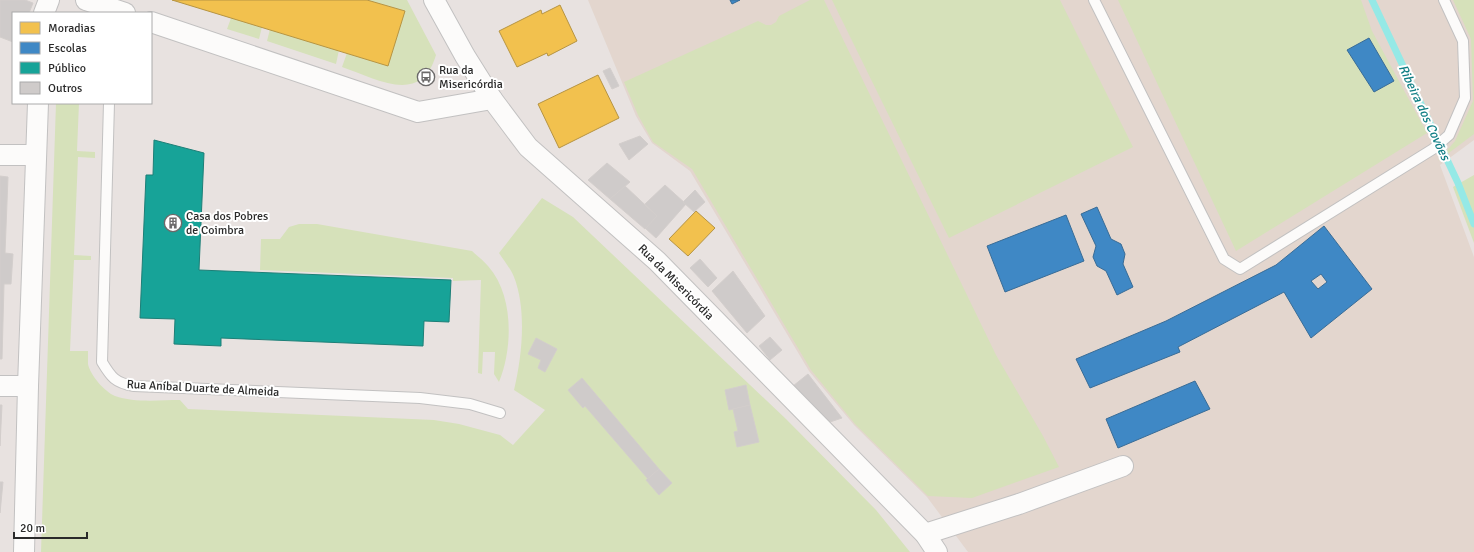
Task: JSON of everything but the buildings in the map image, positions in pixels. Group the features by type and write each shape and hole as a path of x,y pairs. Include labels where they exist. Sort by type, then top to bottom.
{"street":[{"path":"44,12 49,0"},
{"path":"86,0 118,12"},
{"name":"Rua da Misericórdia","path":"434,0 465,56 492,100 528,147 657,261 925,534 937,552"},
{"path":"152,22 418,112 492,100"},
{"path":"24,552 38,104"},
{"path":"0,155 36,155"},
{"path":"0,386 28,386"},
{"path":"925,534 1019,504 1123,466"}],"lane":[{"path":"1094,0 1224,258 1240,269 1434,149 1449,134 1465,98 1463,41 1444,0"},
{"name":"Rua Aníbal Duarte de Almeida","path":"109,104 102,362 111,376 121,384 134,386 420,398 470,404 500,413"}],"shaded area":[{"path":"588,0 1474,0 1474,140 1440,165 1474,257 1474,552 968,552 927,497 854,425 809,371 690,171 652,143 636,116"}],"green space":[{"path":"367,0 407,0 436,55 429,71 420,80 409,84 396,85 383,82 342,67 347,53 405,11"},
{"path":"810,0 824,0 996,355 1043,436 1059,467 972,498 928,496 855,424 811,370 692,169 653,142 638,115 624,82 758,21 766,25 771,25 776,22 779,16"},
{"path":"832,0 1060,0 1133,147 949,238"},
{"path":"1118,0 1361,0 1372,31 1427,133 1236,251"},
{"path":"1453,0 1474,0 1474,134 1438,161 1455,141 1473,101 1471,39"},
{"path":"231,18 262,27 259,39 227,29"},
{"path":"270,29 339,50 336,64 267,41"},
{"path":"56,104 79,104 77,151 95,152 95,158 78,157 74,255 91,256 91,260 74,260 70,351 88,351 89,368 98,383 111,394 130,400 180,400 188,409 434,420 459,424 500,435 513,445 545,410 514,390 521,348 521,304 514,277 499,253 542,198 573,217 786,419 876,510 910,552 41,552"},
{"path":"1474,175 1474,243 1453,187"},
{"path":"299,224 317,224 472,251 486,264 497,278 507,306 509,338 504,368 499,382 494,374 495,352 483,352 482,374 478,373 481,280 453,281 453,278 260,270 261,239 280,239 289,227"}],"waterway":[{"name":"Ribeira dos Covões","path":"1372,0 1458,183 1474,224"}],"place":[{"name":"Rua da Misericórdia","path":"426,77"},
{"name":"Casa dos Pobres de Coimbra","path":"173,223"}]}
